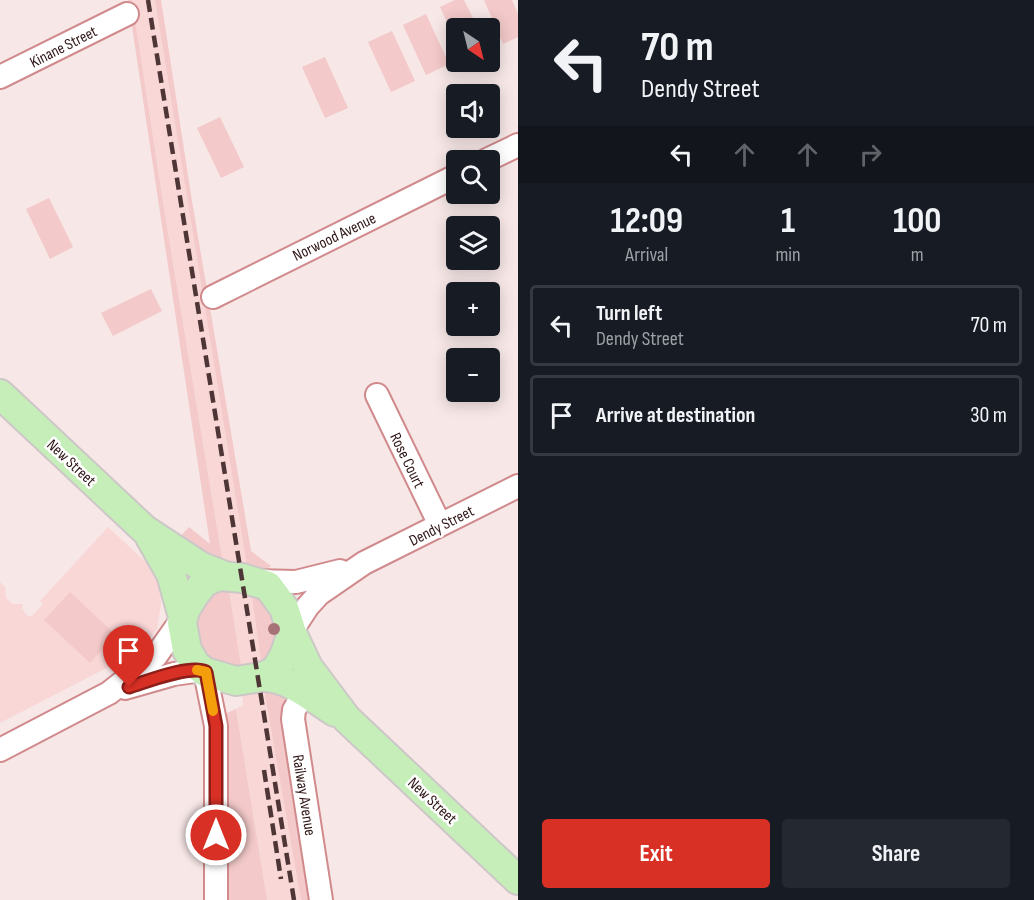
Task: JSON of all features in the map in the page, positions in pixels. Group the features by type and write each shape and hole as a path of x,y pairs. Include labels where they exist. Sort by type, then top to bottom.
{"main road":[{"name":"New Street","path":"0,394 145,530 200,566 225,576"},
{"name":"New Street","path":"145,530 171,574 182,618"},
{"path":"225,576 255,581 268,586 279,599 288,618 291,633 279,666 271,674 254,679 232,680 204,671 187,650 182,618 200,588 213,578 225,576"},
{"name":"New Street","path":"291,633 307,665 310,686"},
{"name":"New Street","path":"254,679 281,680 310,686 518,880"}],"street":[{"name":"Kinane Street","path":"0,77 127,14"},
{"path":"500,154 518,145"},
{"name":"Norwood Avenue","path":"213,297 446,181"},
{"name":"Rose Court","path":"377,395 440,525"},
{"name":"Dendy Street","path":"291,633 308,606 319,594 364,563 518,487"},
{"name":"Dendy Street","path":"255,581 302,582 364,563"},
{"path":"0,750 109,693 156,656 182,618"},
{"path":"109,693 168,675 204,671 216,726 216,900"},
{"path":"216,726 226,700 254,679"},
{"name":"Railway Avenue","path":"310,686 294,712 294,722 321,900"}],"shaded area":[{"path":"128,0 132,0 223,564 178,539 189,527 210,544"},
{"path":"132,0 155,0 247,567 223,564"},
{"path":"155,0 161,0 192,201 251,551 271,566 264,571 247,567"},
{"path":"455,0 464,0 473,18 446,18 446,20 440,7"},
{"path":"484,0 512,0 518,14 518,37 503,44 500,37 500,18 492,18"},
{"path":"426,14 446,57 446,65 426,75 403,25"},
{"path":"392,31 415,81 391,92 368,42"},
{"path":"325,57 348,108 325,118 302,67"},
{"path":"220,117 244,167 221,178 197,128"},
{"path":"49,198 73,247 50,259 26,209"},
{"path":"151,289 162,311 113,336 101,313"},
{"path":"108,527 147,563 160,581 161,604 157,629 143,648 128,657 0,723 0,582 5,587 6,598 13,604 23,604 22,609 28,616 32,616 43,604 40,601"},
{"path":"228,585 251,590 262,669 242,671"},
{"path":"228,585 242,671 199,656 193,608 199,598"},
{"path":"251,590 262,595 282,638 262,669"},
{"path":"70,592 116,635 90,663 44,620"},
{"path":"264,688 301,900 267,900 236,709 243,705 242,694"},
{"path":"264,688 290,694 314,900 301,900"},
{"path":"236,709 267,900 228,900 226,720 227,713"}],"railway":[{"path":"148,0 294,900"},
{"path":"264,770 281,879"}],"slow traffic":[{"path":"197,670 206,672 213,711"}],"route":[{"path":"129,687 178,673 202,670 206,672 216,726 216,835"}]}
